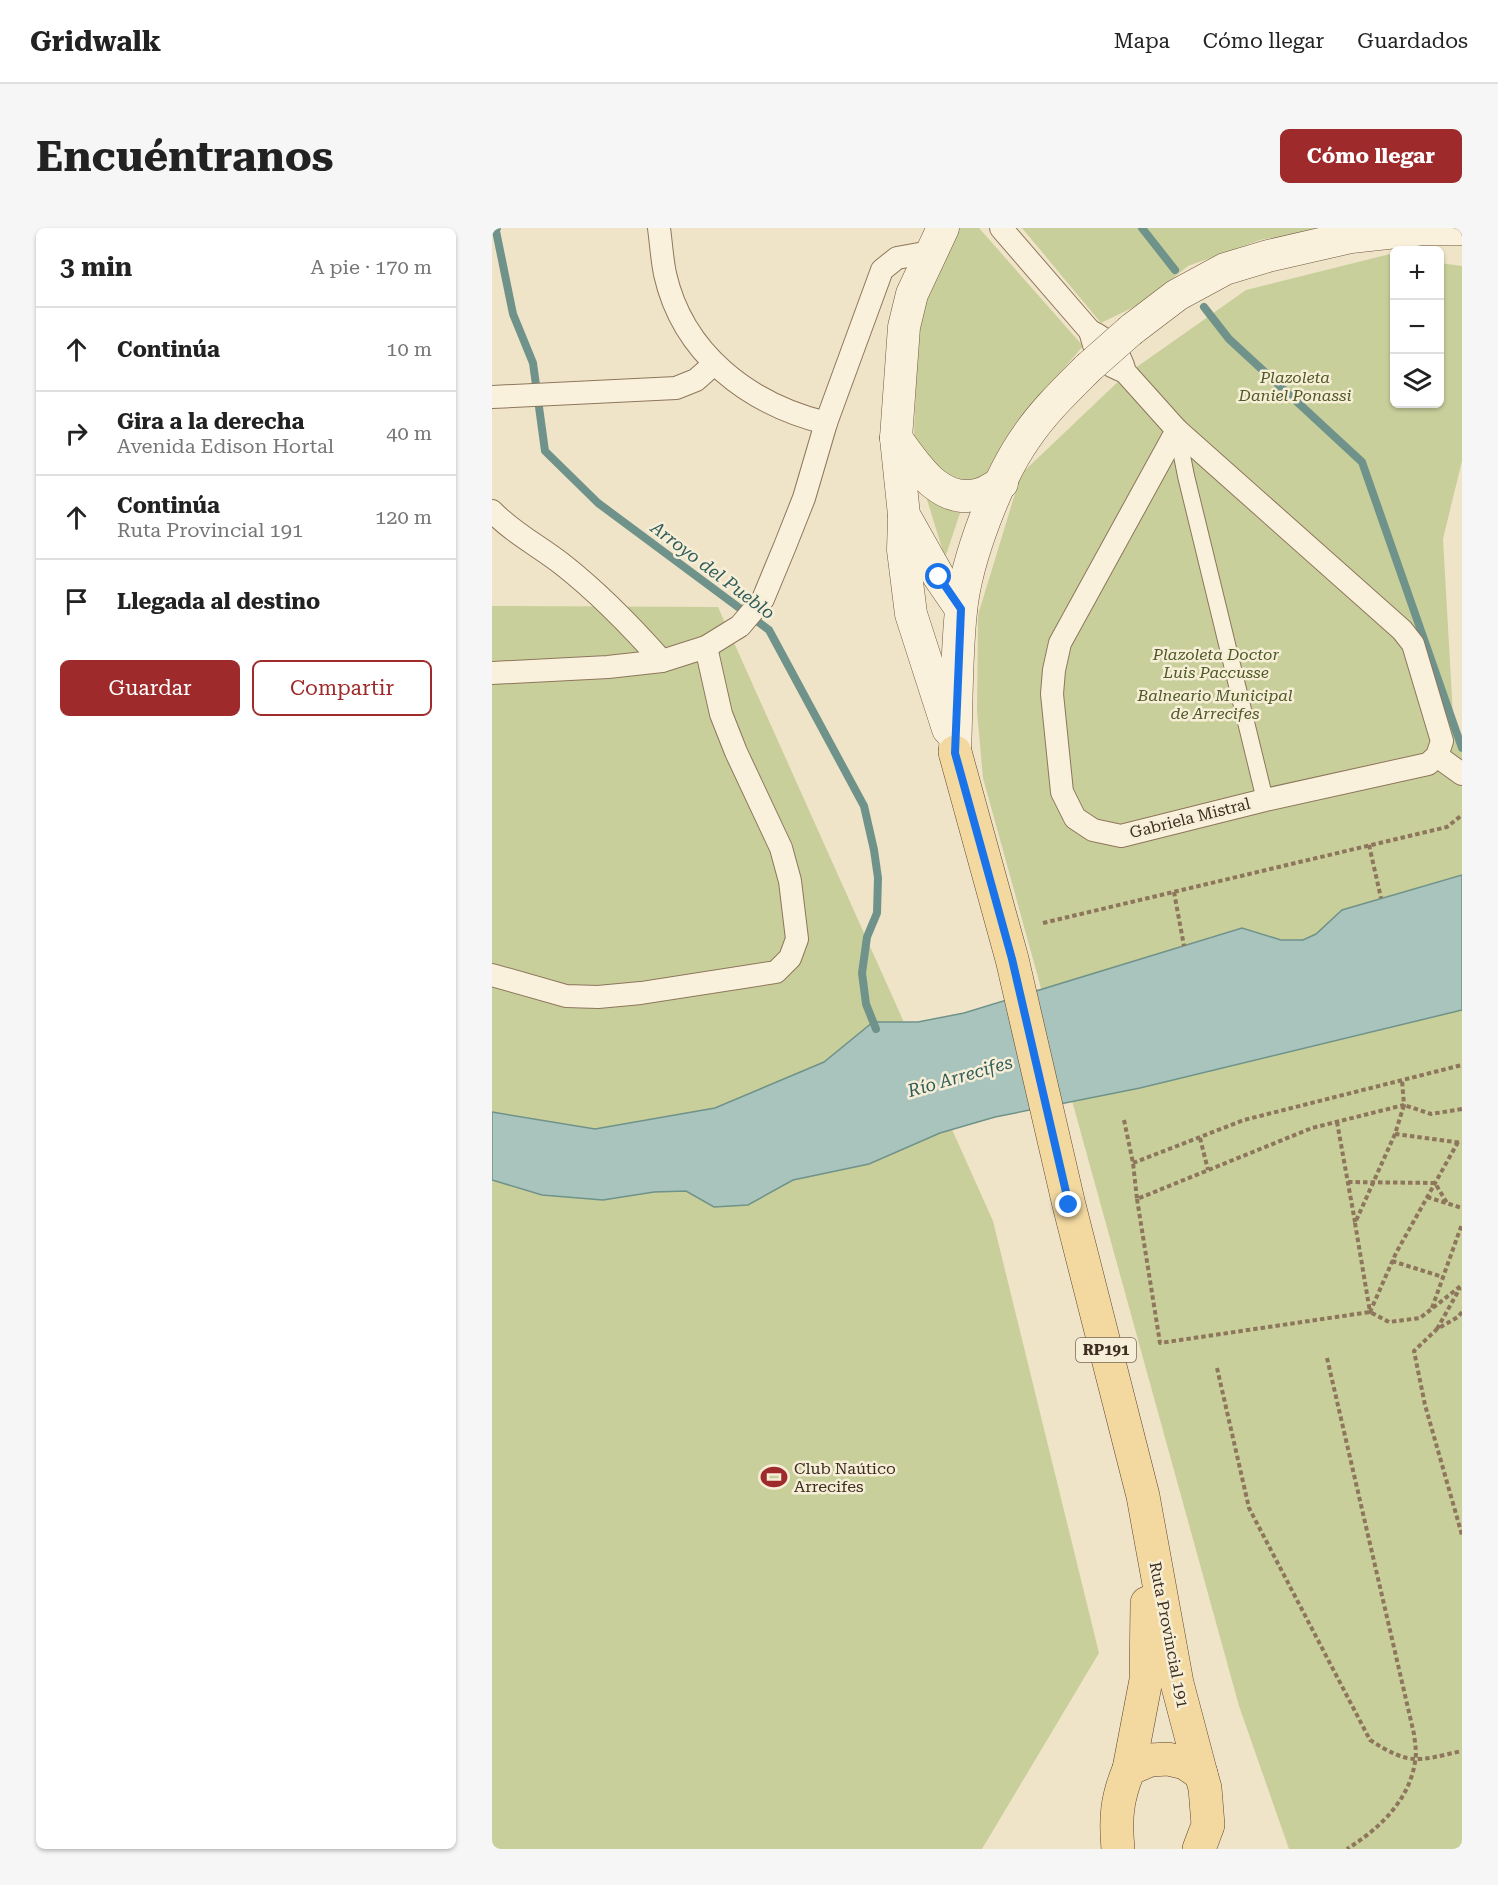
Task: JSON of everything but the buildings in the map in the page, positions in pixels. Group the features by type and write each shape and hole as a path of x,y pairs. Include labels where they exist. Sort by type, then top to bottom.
{"main road":[{"name":"RP191","path":"955,753 961,609 969,567 1002,483 1026,438 1051,405 1131,330 1177,295 1225,270 1268,256 1351,237 1424,228 1462,229"},
{"path":"936,236 912,294 904,327 896,438 904,516 903,550 911,614 955,753"},
{"path":"896,438 926,479 945,491 964,496 981,494 1002,483"},
{"path":"904,516 939,577 961,609"},
{"name":"Ruta Provincial 191","path":"955,753 1012,959 1069,1205 1143,1496 1175,1675 1201,1774"},
{"name":"Ruta Provincial 191","path":"1129,1769 1144,1695 1147,1666 1148,1581 1143,1496"},
{"path":"1129,1769 1150,1760 1168,1759 1185,1763 1201,1774"},
{"name":"RP191","path":"1118,1849 1116,1812 1120,1791 1129,1769"},
{"name":"RP191","path":"1200,1848 1208,1825 1205,1788 1201,1774"}],"street":[{"path":"658,228 665,275 677,306 692,338 714,364 734,381 769,403 798,416 826,423"},
{"path":"1001,228 1090,331 1104,338 1122,358 1125,372 1177,430 1402,630 1413,644 1442,741 1437,756 1462,774"},
{"path":"492,673 608,666 662,660 706,647 740,626 763,599 804,498 826,423 882,270 897,258 936,236"},
{"path":"492,397 676,388 696,380 714,364"},
{"path":"1177,430 1186,476 1265,800"},
{"name":"Gabriela Mistral","path":"1177,430 1060,643 1053,670 1052,694 1062,792 1074,818 1093,830 1121,836 1265,800 1428,764 1437,756"},
{"path":"492,511 505,524 561,563 604,600 662,660"},
{"path":"492,975 566,996 598,997 641,993 776,972 790,958 797,939 790,881 781,848 736,752 721,714 706,647"}],"path":[{"path":"1043,923 1447,826 1462,815"},
{"path":"1369,845 1381,898"},
{"path":"1174,892 1184,946"},
{"path":"1133,1163 1244,1120 1462,1065"},
{"path":"1355,1223 1395,1134 1404,1106 1402,1080"},
{"path":"1137,1199 1312,1128 1404,1106 1431,1114 1462,1109"},
{"path":"1124,1120 1133,1163 1160,1343 1370,1312 1389,1322 1420,1318 1462,1285"},
{"path":"1337,1122 1370,1312"},
{"path":"1370,1312 1392,1261 1460,1143 1395,1134"},
{"path":"1200,1138 1208,1170"},
{"path":"1348,1182 1435,1183"},
{"path":"1435,1183 1447,1203"},
{"path":"1427,1197 1462,1208"},
{"path":"1432,1309 1462,1224"},
{"path":"1392,1261 1443,1277"},
{"path":"1437,1329 1462,1285"},
{"path":"1462,1312 1458,1317 1437,1329 1414,1352 1425,1405 1462,1535"},
{"path":"1327,1358 1414,1734 1416,1761 1410,1780 1388,1818 1347,1849"},
{"path":"1216,1368 1249,1508 1370,1740 1394,1755 1416,1761 1462,1751"}],"green space":[{"path":"952,228 979,228 1083,346 1025,414 1001,466 976,485 950,484 926,464 914,435 918,332 935,262"},
{"path":"1022,228 1322,228 1260,240 1188,266 1142,303 1101,323"},
{"name":"Balneario Municipal de Arrecifes","path":"1390,254 1390,408 1444,408 1444,264 1462,266 1462,461 1443,539 1454,733 1462,735 1462,1849 1289,1849 1239,1706 983,778 977,712 978,615 1021,474 1124,376 1246,290"},
{"path":"924,490 964,501 945,558"},
{"path":"492,606 718,607 993,1221 1099,1653 982,1849 492,1849"}],"water":[{"name":"Río Arrecifes","path":"1462,875 1462,1010 1140,1088 995,1117 940,1133 869,1164 793,1180 748,1205 714,1207 686,1191 654,1192 603,1200 542,1195 492,1180 492,1112 595,1129 715,1108 824,1062 873,1022 918,1022 964,1013 1242,928 1281,940 1303,940 1316,934 1342,910"}],"waterway":[{"name":"Arroyo del Pueblo","path":"497,228 513,314 533,363 545,451 598,503 769,630 864,806 878,878 877,913 867,937 862,973 866,1004 876,1029"},
{"path":"1142,228 1175,270"},
{"path":"1204,307 1229,339 1362,462 1462,748"}],"place":[{"name":"Club Naútico Arrecifes","path":"774,1477"}],"route":[{"path":"939,577 961,609 955,753 1012,959 1069,1205"}],"park label":[{"name":"Plazoleta Daniel Ponassi","path":"1295,386"},
{"name":"Plazoleta Doctor Luis Paccusse","path":"1216,663"}]}
